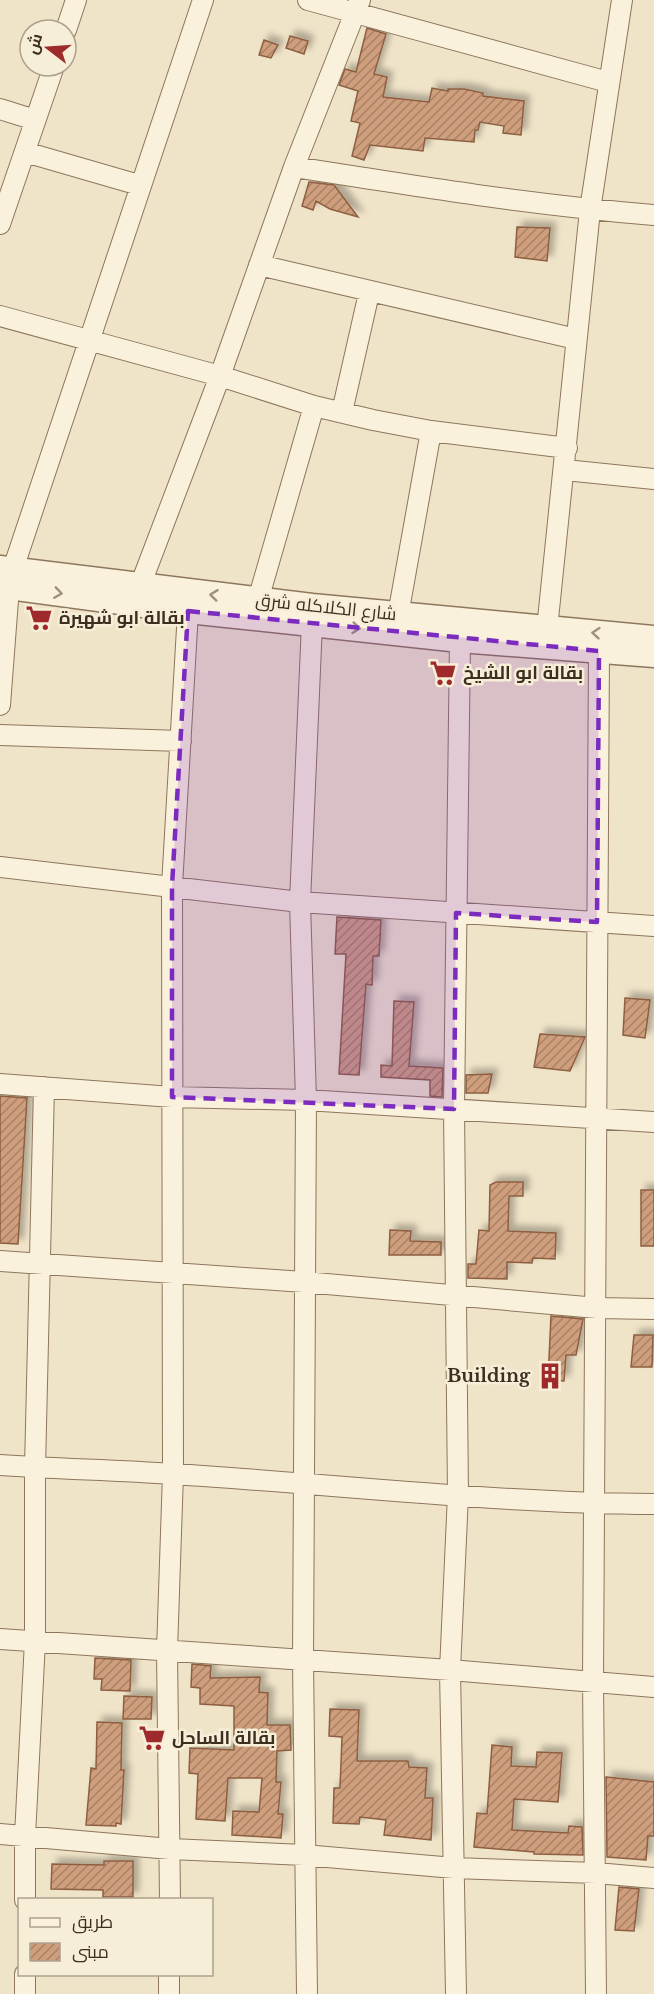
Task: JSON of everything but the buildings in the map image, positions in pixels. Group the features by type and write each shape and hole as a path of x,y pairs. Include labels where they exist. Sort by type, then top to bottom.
{"street":[{"path":"70,18 76,0"},
{"path":"0,705 5,577 88,341 202,0"},
{"path":"308,0 357,7 608,82"},
{"path":"547,629 590,210 622,0"},
{"path":"140,586 220,376 294,167 357,7"},
{"path":"0,224 50,78"},
{"path":"0,109 35,120"},
{"path":"25,152 139,185"},
{"path":"294,167 590,210 654,215"},
{"path":"259,265 369,293 576,339"},
{"path":"342,412 369,293"},
{"path":"0,316 220,376 314,406 431,431 567,448"},
{"path":"258,600 314,406"},
{"path":"398,615 431,431"},
{"path":"565,470 654,479"},
{"name":"شارع الكلاكله شرق","path":"5,577 140,586 398,615 654,638"},
{"name":"شارع الكلاكله شرق","path":"5,577 188,611 460,639 654,655"},
{"path":"170,1898 167,1651 173,1474 172,886 188,611"},
{"path":"307,1994 303,1661 306,1100 300,902 312,623"},
{"path":"456,1994 450,1670 458,1496 454,1109 460,639"},
{"path":"596,1994 593,1682 597,1308 599,651"},
{"path":"0,735 181,741"},
{"path":"0,867 300,902 654,926"},
{"path":"0,1084 172,1097 306,1100 654,1122"},
{"path":"25,1898 25,1836 35,1641 34,1468 44,1087"},
{"path":"0,1261 171,1275 304,1282 597,1308 654,1309"},
{"path":"0,1465 173,1474 458,1496 594,1504 654,1504"},
{"path":"0,1639 450,1670 654,1687"},
{"path":"0,1834 170,1849 304,1855 454,1868 596,1873 654,1878"},
{"path":"25,1976 25,1994"},
{"path":"169,1976 169,1994"}],"highlighted area":[{"path":"188,611 599,651 597,922 456,913 454,1109 172,1097 172,886"}],"place":[{"name":"بقالة ابو شهيرة","path":"39,618"},
{"name":"بقالة ابو الشيخ","path":"443,673"},
{"name":"Building","path":"550,1376"},
{"name":"بقالة الساحل","path":"152,1738"}]}
